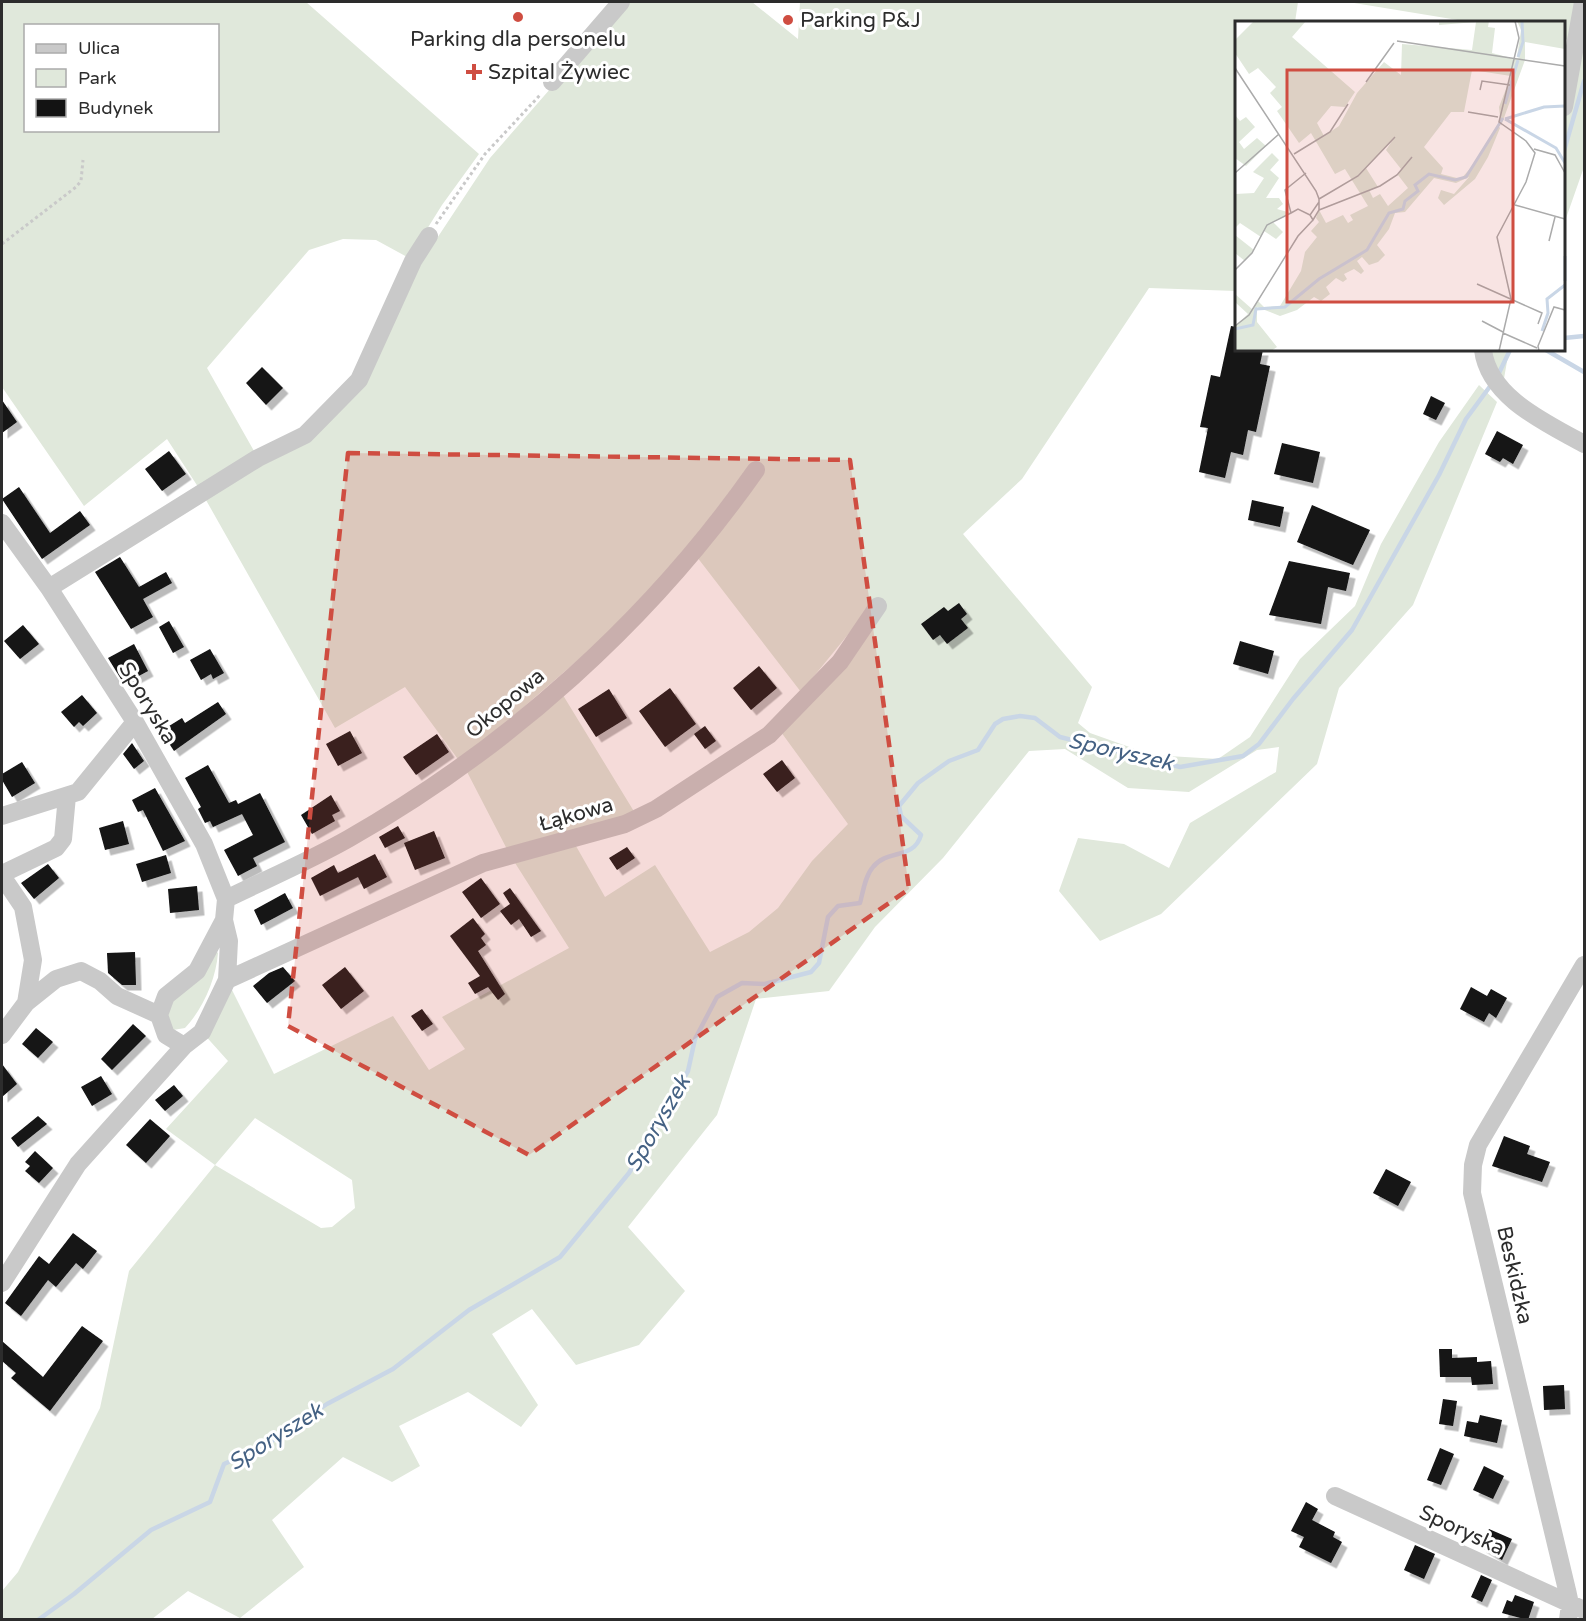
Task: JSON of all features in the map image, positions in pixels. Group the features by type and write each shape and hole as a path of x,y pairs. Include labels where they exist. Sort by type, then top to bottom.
{"street":[{"path":"552,82 621,2"},
{"path":"1565,100 1583,2"},
{"path":"49,588 258,458 305,435 359,380 413,261 429,236"},
{"path":"1483,351 1496,382 1540,420 1584,444"},
{"name":"Okopowa","path":"226,899 348,839 464,766 499,739 639,614 667,584 756,470"},
{"name":"Sporyska","path":"2,523 49,588 135,722 204,844 226,899 224,920 229,941 227,980 202,1032 184,1046 78,1164 2,1283"},
{"name":"Łąkowa","path":"227,980 483,863 625,824 656,809 769,735 840,662 879,606"},
{"path":"2,816 78,792 135,722"},
{"path":"26,1003 33,960 23,907 2,875 56,848 63,839 67,796"},
{"name":"Sporyska","path":"159,1016 166,996 197,971 224,920"},
{"name":"Beskidzka","path":"1574,1611 1472,1193 1473,1165 1478,1145 1584,965"},
{"path":"2,1035 26,1003 56,979 81,971 100,981 117,996 159,1016 166,1035 184,1046"},
{"name":"Sporyska","path":"1335,1496 1574,1611"}],"path":[{"path":"429,236 485,154 552,82"},
{"path":"2,244 76,187 81,180 83,160"}],"highlighted area":[{"path":"348,453 850,460 909,889 529,1155 288,1026"}],"green space":[{"path":"2,2 306,2 479,154 442,205 409,258 376,240 343,239 309,250 207,368 258,458 362,386 420,264 490,158 626,2 752,2 798,39 800,2 1298,2 1295,21 1235,21 1235,291 1149,288 1022,479 963,534 1092,687 1078,723 1090,733 1152,755 1218,759 1250,737 1300,659 1355,606 1381,544 1439,442 1479,385 1497,402 1413,605 1339,688 1317,764 1161,914 1100,941 1059,891 1078,838 1124,844 1169,868 1190,823 1276,772 1279,747 1257,750 1189,792 1128,788 1065,749 1029,751 943,858 875,927 829,991 756,999 717,1115 628,1227 685,1291 639,1345 576,1365 532,1309 492,1334 538,1405 521,1427 468,1392 399,1426 420,1466 392,1482 343,1457 272,1520 304,1567 240,1618 188,1591 152,1619 2,1620 2,1591 18,1572 100,1408 129,1271 215,1165 166,1129 228,1061 202,1032 227,980 274,1074 393,1016 429,1070 465,1049 442,1017 569,948 510,855 464,766 558,687 638,818 572,839 605,897 655,865 710,952 749,932 778,908 812,861 848,824 781,732 877,599 801,692 697,557 460,762 405,687 335,728 202,493 167,439 84,506 2,387","holes":["255,1118 352,1180 355,1208 332,1227 321,1228 215,1165"]},
{"path":"1348,2 1584,2 1584,167 1565,221 1565,101 1575,41 1565,39 1565,21 1464,21"},
{"path":"1483,351 1509,351 1502,390"},
{"path":"216,951 218,953 215,973 203,1003 185,1028 173,1030 167,1016 170,1004"}],"building":[{"path":"1231,326 1235,327 1235,351 1263,351 1260,364 1270,366 1256,432 1248,430 1243,455 1231,452 1225,478 1199,472 1208,428 1200,427 1211,375 1220,377"},
{"path":"262,367 283,388 266,405 246,383"},
{"path":"1431,396 1445,403 1436,420 1423,414"},
{"path":"2,400 17,422 2,433"},
{"path":"1497,431 1523,445 1513,464 1503,458 1500,462 1485,454"},
{"path":"1282,443 1320,452 1313,483 1274,474"},
{"path":"169,451 186,474 162,491 145,469"},
{"path":"19,487 50,533 80,511 90,525 42,559 2,499"},
{"path":"1252,500 1284,507 1280,527 1248,520"},
{"path":"1312,505 1370,530 1353,565 1297,542"},
{"path":"120,557 139,587 166,572 172,583 143,599 153,617 131,629 95,572"},
{"path":"1289,561 1350,573 1346,591 1328,587 1321,624 1269,615"},
{"path":"959,603 967,614 961,619 968,628 947,644 940,635 933,640 921,624 944,607 948,611"},
{"path":"169,621 184,647 173,653 159,627"},
{"path":"23,625 39,644 20,659 4,641"},
{"path":"1240,641 1274,651 1268,674 1233,664"},
{"path":"134,644 148,671 124,684 108,658"},
{"path":"210,649 224,673 213,679 211,674 201,680 190,660"},
{"path":"759,666 777,688 751,710 733,688"},
{"path":"670,688 696,724 665,747 639,711"},
{"path":"609,689 627,718 596,737 578,709"},
{"path":"82,695 97,713 83,726 79,722 74,727 61,712"},
{"path":"218,702 226,714 174,751 161,731 182,718 185,723"},
{"path":"705,726 716,741 705,749 694,734"},
{"path":"350,731 362,753 338,766 326,744"},
{"path":"437,734 449,752 416,775 403,757"},
{"path":"132,743 144,761 134,769 123,754"},
{"path":"782,760 795,778 777,792 763,774"},
{"path":"22,762 35,783 12,797 2,780 2,774"},
{"path":"208,765 229,803 236,800 238,804 260,793 285,842 253,858 257,866 238,876 224,850 253,835 242,814 213,827 210,821 205,823 198,809 201,807 185,778"},
{"path":"155,788 185,841 163,851 143,810 138,812 132,800"},
{"path":"331,795 340,811 332,815 335,821 312,834 301,815"},
{"path":"123,821 129,844 105,850 99,828"},
{"path":"398,826 405,838 385,848 379,837"},
{"path":"434,831 445,858 415,870 404,843"},
{"path":"627,847 635,858 617,870 609,858"},
{"path":"375,854 387,877 364,889 358,877 320,896 311,878 334,865 338,873"},
{"path":"166,855 171,873 142,882 136,864"},
{"path":"48,864 59,878 34,899 21,883"},
{"path":"481,878 500,904 481,918 462,892"},
{"path":"197,886 199,910 170,913 168,889"},
{"path":"510,888 541,931 531,937 519,919 511,925 500,911 510,904 503,893"},
{"path":"285,893 293,908 261,925 254,910"},
{"path":"473,918 485,934 481,938 486,945 478,951 505,994 498,1000 488,987 475,994 468,983 480,976 450,936"},
{"path":"135,952 136,985 122,985 108,973 107,953"},
{"path":"283,967 295,981 267,1003 253,986 269,973"},
{"path":"345,967 364,991 341,1009 322,985"},
{"path":"1471,987 1487,996 1491,989 1507,998 1496,1018 1489,1013 1484,1022 1460,1009"},
{"path":"422,1009 433,1024 422,1031 411,1016"},
{"path":"133,1024 146,1036 112,1070 101,1059"},
{"path":"36,1028 53,1042 38,1058 22,1044"},
{"path":"2,1064 17,1084 2,1097"},
{"path":"101,1076 112,1094 92,1106 81,1087"},
{"path":"174,1085 183,1096 165,1111 155,1100"},
{"path":"38,1116 47,1124 18,1147 11,1138"},
{"path":"150,1119 170,1136 146,1163 126,1145"},
{"path":"1504,1136 1530,1146 1527,1154 1550,1162 1542,1182 1492,1166"},
{"path":"35,1151 53,1168 39,1183 25,1171 30,1166 25,1162"},
{"path":"1386,1169 1411,1182 1398,1206 1373,1193"},
{"path":"73,1233 97,1251 83,1269 76,1263 56,1287 48,1280 21,1316 5,1303 39,1256 49,1264"},
{"path":"82,1326 103,1341 50,1411 11,1378 16,1373 2,1361 2,1341 43,1377"},
{"path":"1439,1349 1452,1349 1452,1358 1477,1357 1477,1362 1491,1361 1493,1384 1472,1385 1471,1377 1440,1377"},
{"path":"1564,1385 1565,1409 1544,1410 1543,1386"},
{"path":"1443,1399 1457,1401 1453,1426 1439,1424"},
{"path":"1480,1415 1502,1420 1497,1443 1464,1436 1467,1421 1478,1423"},
{"path":"1440,1448 1454,1454 1441,1485 1427,1480"},
{"path":"1484,1466 1504,1476 1493,1499 1473,1490"},
{"path":"1306,1502 1318,1509 1312,1520 1335,1532 1333,1537 1342,1542 1331,1563 1299,1547 1304,1537 1291,1531"},
{"path":"1489,1529 1512,1539 1502,1560 1481,1547"},
{"path":"1415,1545 1435,1554 1424,1579 1404,1570"},
{"path":"1481,1575 1492,1580 1482,1602 1471,1597"},
{"path":"1515,1595 1534,1602 1528,1620 1502,1613 1507,1600 1512,1602"}],"waterway":[{"path":"1565,148 1584,81"},
{"path":"1565,338 1584,336"},
{"name":"Sporyszek","path":"1498,375 1510,351"},
{"path":"1548,351 1584,372"},
{"name":"Sporyszek","path":"38,1620 74,1594 151,1530 210,1502 224,1464 266,1445 327,1404 393,1369 469,1310 560,1257 629,1173 688,1071 695,1039 717,997 742,983 765,984 811,972 819,963 828,917 838,906 860,903 868,875 879,861 913,848 918,843 921,835 901,816 899,806 918,783 949,761 978,750 995,724 1003,719 1020,716 1035,718 1060,737 1180,767 1243,756 1259,744 1293,699 1352,630 1439,475 1466,419 1491,385"}],"place":[{"name":"Parking dla personelu","path":"518,17"},
{"name":"Parking P&J","path":"788,20"},
{"name":"Szpital Żywiec","path":"474,72"}]}
